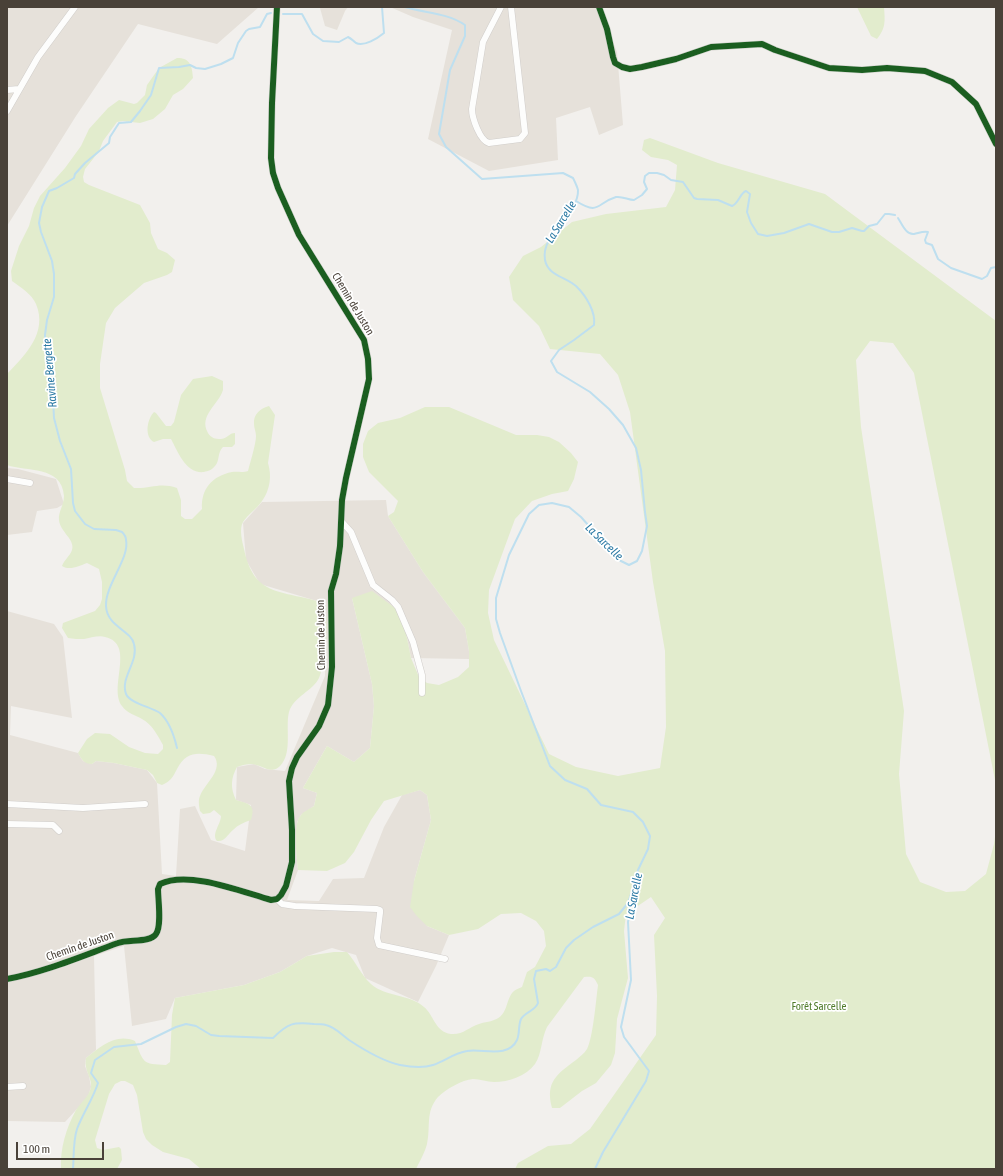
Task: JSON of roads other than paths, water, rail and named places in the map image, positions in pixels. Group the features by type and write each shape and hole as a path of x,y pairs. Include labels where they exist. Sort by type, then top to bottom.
{"street":[{"path":"7,111 38,56 75,7"},
{"name":"Chemin de Juston","path":"7,979 21,977 120,942 154,937 158,932 159,925 158,889 160,884 165,881 200,880 220,884 271,900 277,899 286,886 292,862 290,781 292,768 297,757 319,726 328,705 332,667 331,591 340,546 342,500 369,379 368,358 364,340 299,235 278,188 273,172 271,158 272,103 278,7"},
{"path":"501,7 483,42 472,109 472,115 482,138 489,143 520,139 525,132 511,7"},
{"path":"599,7 607,29 615,63 622,67 630,69 642,67 676,59 711,47 762,44 799,59 829,68 862,70 887,68 925,71 952,82 976,104 996,144"},
{"path":"7,90 19,89"},
{"path":"7,479 30,483"},
{"path":"342,522 351,532 373,585 398,606 413,642 422,675 422,693"},
{"path":"7,804 83,808 145,804"},
{"path":"7,824 53,826 59,831"},
{"path":"277,899 282,904 295,906 380,910 377,938 379,945 445,959"},
{"path":"7,1087 23,1086"}],"waterway":[{"name":"Ravine Bergette","path":"283,14 302,14 313,34 323,41 339,42 348,37 356,43 363,44 384,33 382,7"},
{"name":"La Sarcelle","path":"405,7 451,18 465,25 465,36 450,70 439,134 446,147 482,179 563,173 573,178 578,190 577,199 573,208 548,242 545,251 545,260 550,270 573,284 584,295 590,304 594,325 559,350 551,361 557,372 590,392 609,409 623,425 636,448 641,470 647,526 642,551 637,561 629,565 619,560 581,517 569,507 552,503 539,505 529,514 509,555 496,598 496,619 500,633 550,766 565,780 587,789 601,805 633,812 643,822 650,836 648,849 638,870 628,922 631,980 621,1027 624,1037 649,1071 646,1081 603,1152 595,1169"},
{"name":"Ravine Bergette","path":"177,748 171,729 160,713 132,700 126,694 125,682 134,657 134,644 132,639 110,619 106,606 109,589 124,555 126,539 122,532 116,530 94,529 85,524 75,511 73,503 71,469 60,441 54,418 52,378 46,357 45,335 47,320 54,297 54,274 52,261 39,223 42,207 49,191 74,178 75,174 85,163 109,143 110,137 119,123 131,122 151,95 159,68 190,65 196,68 205,69 221,64 233,58 238,43 246,31 260,27 267,14 271,13"},
{"path":"576,201 590,208 594,208 616,197 634,200 642,195 647,189 644,182 645,176 649,173 657,173 664,175 671,180 683,182 694,198 697,199 718,200 732,206 746,191 750,194 747,212 751,223 758,234 767,236 784,233 809,224 832,232 839,232 852,228 864,231 869,226 877,224 885,214 895,215"},
{"path":"898,218 904,229 911,234 928,232 925,240 926,243 932,245 938,259 951,268 982,279 987,276 991,268 996,267"},
{"path":"73,1169 74,1144 77,1129 98,1083 91,1073 95,1060 114,1047 141,1044 176,1027 186,1024 196,1026 211,1035 273,1038 287,1026 301,1023 324,1025 335,1029 355,1044 380,1058 400,1065 412,1067 425,1067 433,1065 458,1053 467,1051 473,1050 494,1052 508,1049 513,1046 517,1040 521,1019 537,1006 538,1003 534,979 536,971 546,969 550,971 556,967 566,948 574,940 593,927 619,914 628,903 635,882"}],"park label":[{"name":"Forêt Sarcelle","path":"819,1007"}]}
